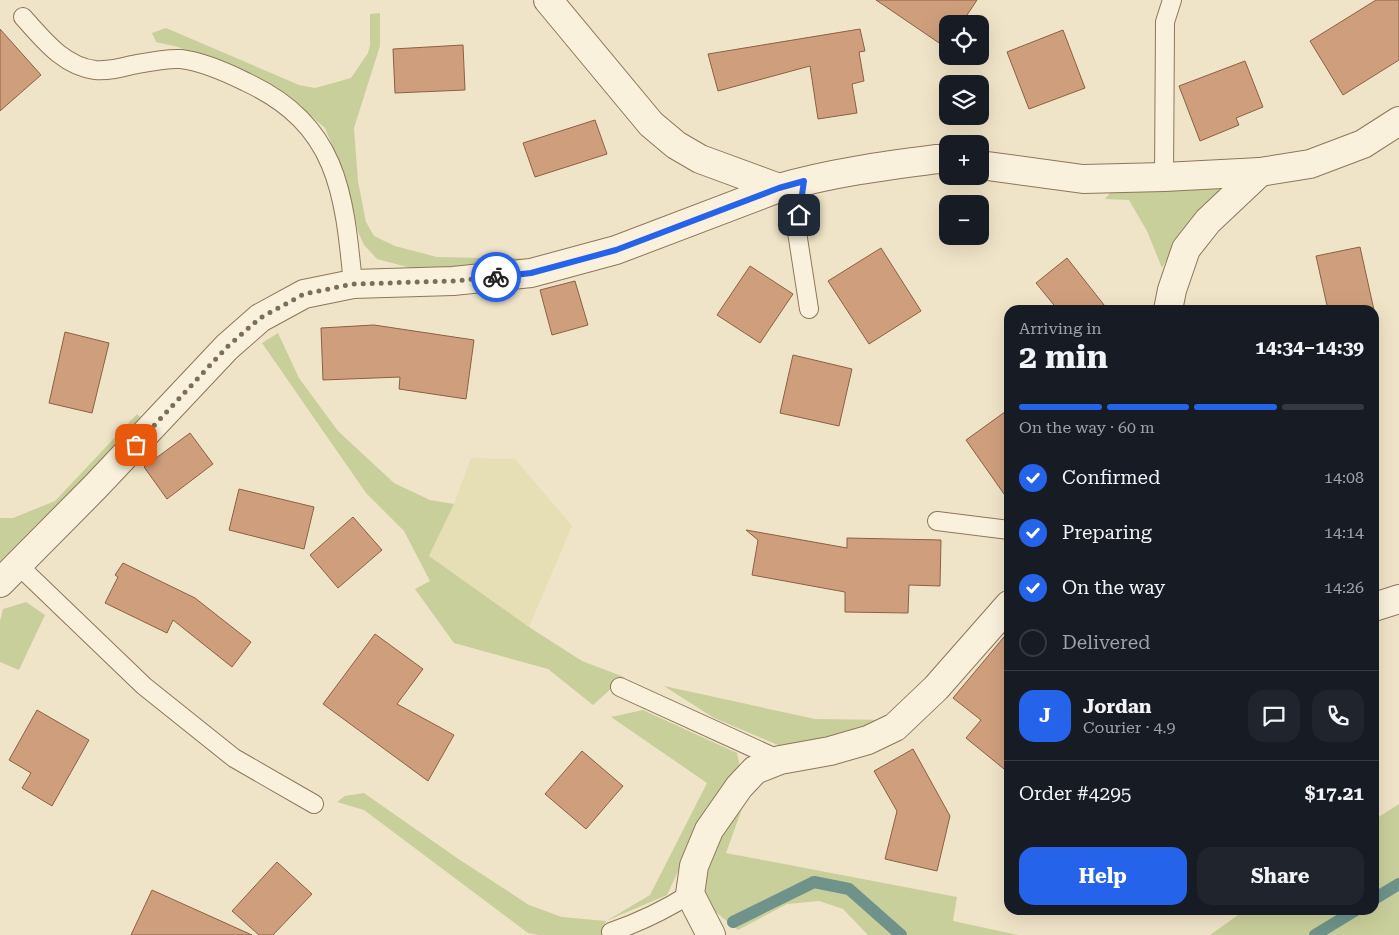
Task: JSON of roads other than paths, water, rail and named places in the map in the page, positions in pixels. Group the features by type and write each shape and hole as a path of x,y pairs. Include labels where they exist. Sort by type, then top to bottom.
{"street":[{"path":"548,0 651,124 676,145 700,158 791,184"},
{"path":"989,166 1083,179 1260,172 1310,164 1363,144 1399,121"},
{"path":"9,574 96,486 227,347 260,318 304,294 353,284 453,281 531,273 616,250 791,184 870,168 939,159"},
{"path":"1169,305 1186,249 1208,221 1260,172"},
{"path":"1379,605 1399,599"},
{"path":"711,935 690,894 694,866 709,830 739,787 755,770 780,760 830,751 868,740 895,727 936,688 1004,611"}],"lane":[{"path":"1164,177 1165,22 1172,0"},
{"path":"23,17 49,46 70,62 95,70 181,59 219,69 262,90 287,107 303,121 317,138 340,190 349,239 353,284"},
{"path":"791,184 808,309"},
{"path":"937,521 1004,529"},
{"path":"9,574 234,758 314,804"},
{"path":"620,686 780,760"},
{"path":"611,932 666,910 690,894"}],"waterway":[{"path":"733,922 814,882 849,889 901,935"},
{"path":"1379,896 1399,884"},
{"path":"1315,935 1348,915"}]}
